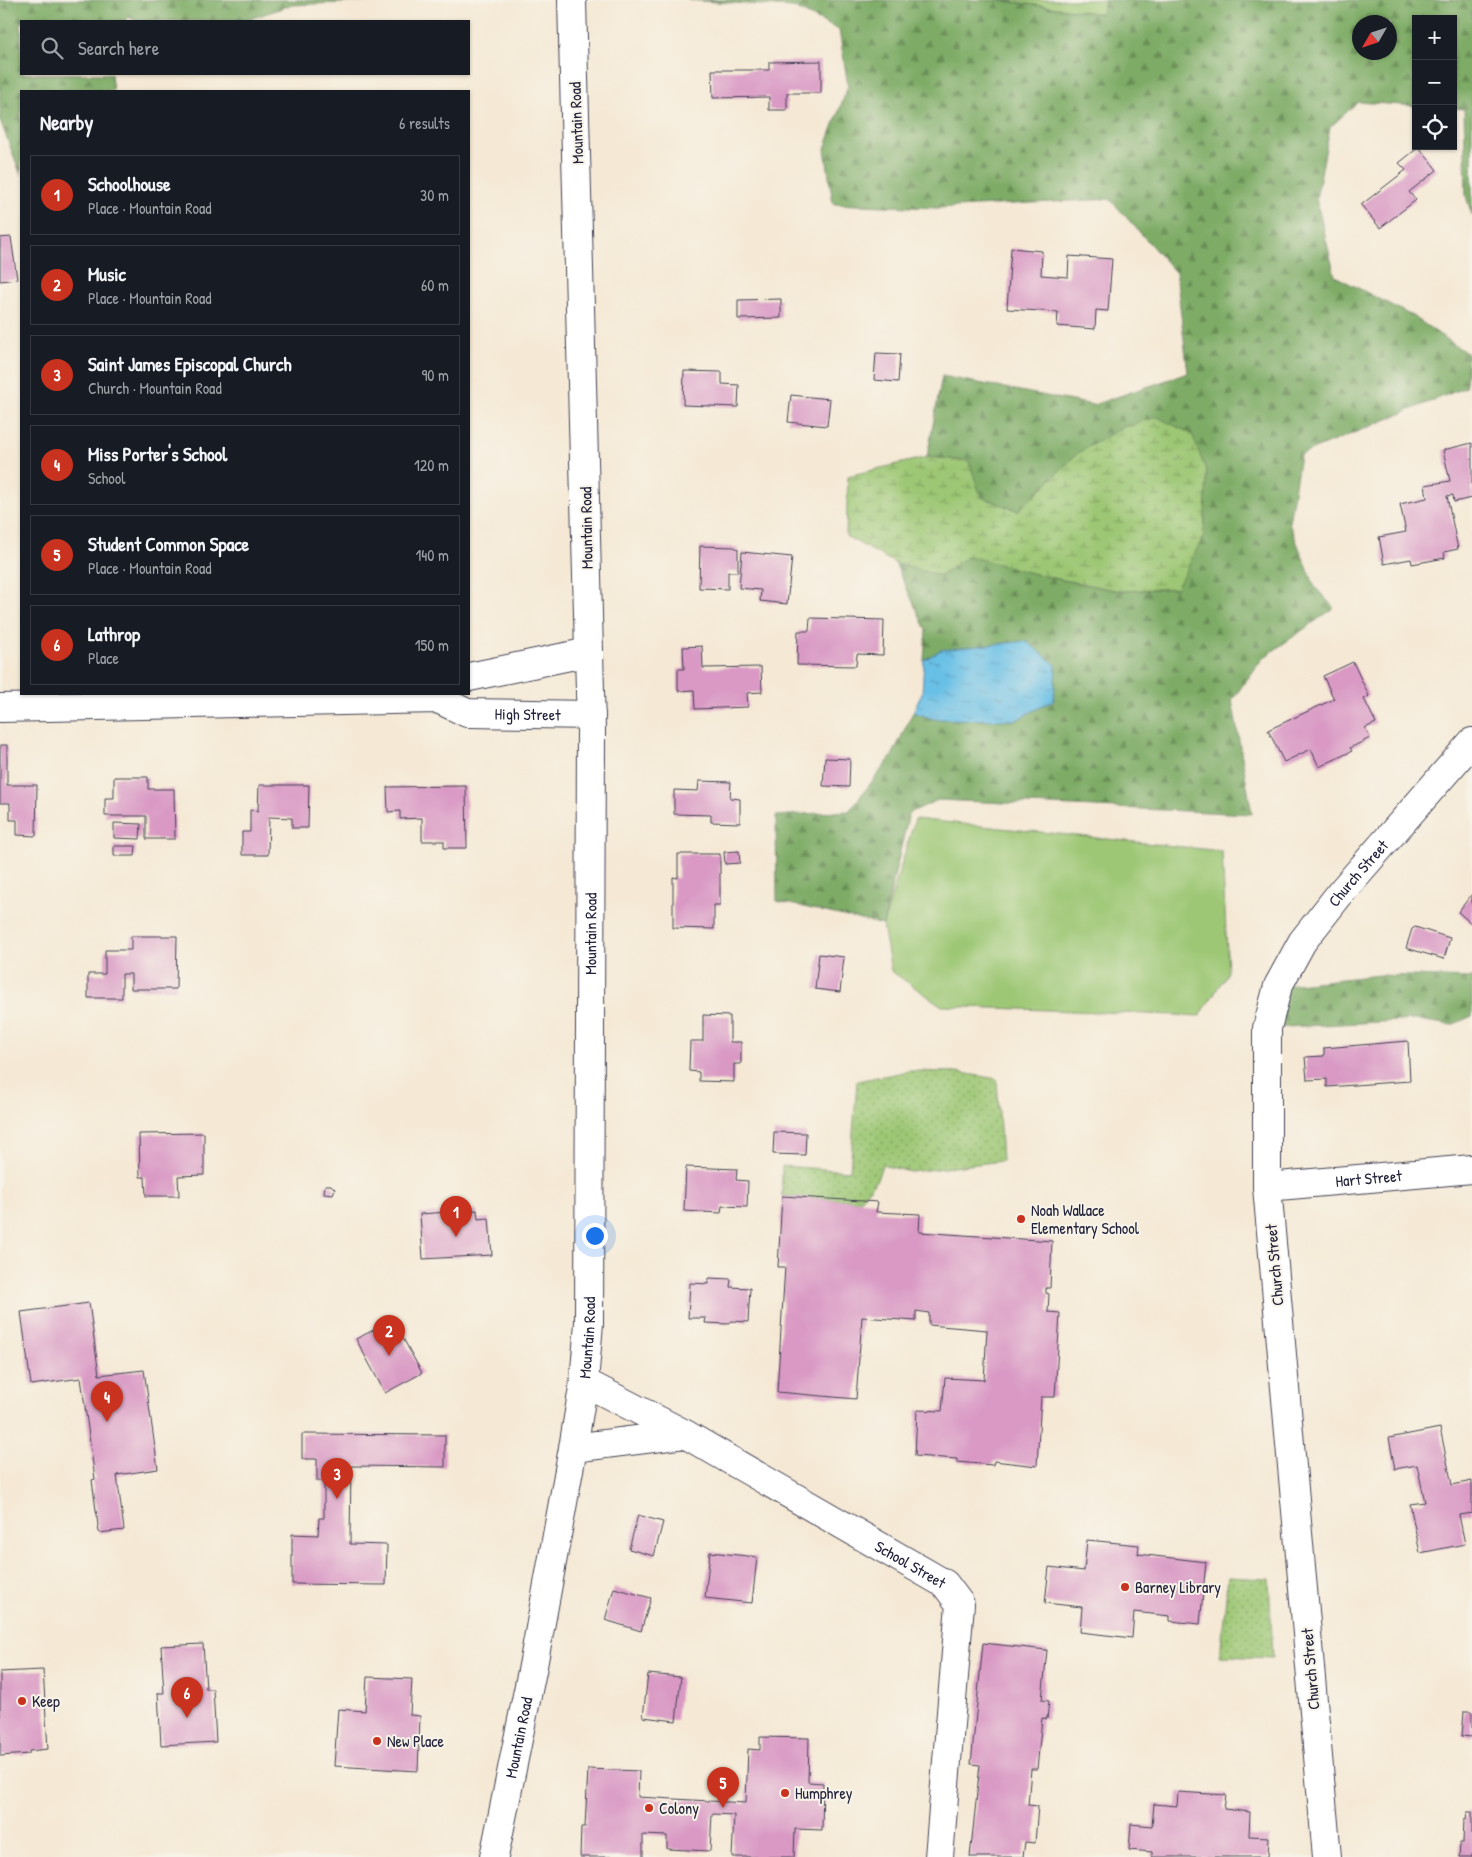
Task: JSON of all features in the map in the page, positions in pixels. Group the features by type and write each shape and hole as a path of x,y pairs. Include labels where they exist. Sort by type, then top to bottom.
{"street":[{"name":"Mountain Road","path":"494,1857 533,1666 584,1382 589,1323 591,715 572,0"},
{"path":"470,677 589,652"},
{"name":"High Street","path":"0,708 440,696 467,713 591,715"},
{"name":"Church Street","path":"1327,1857 1267,1187 1267,1028 1278,986 1302,942 1336,898 1472,742"},
{"name":"Hart Street","path":"1267,1187 1472,1169"},
{"name":"School Street","path":"584,1382 685,1434 945,1584 960,1604 939,1857"},
{"path":"572,1448 685,1434"}],"green space":[{"path":"0,0 408,0 291,5 247,20 134,20 129,17 126,20 20,20 20,75 111,75 113,90 20,90 20,172 0,120"},
{"path":"688,0 997,0 1102,14 1105,0 1472,0 1472,215 1466,196 1464,109 1457,108 1457,15 1412,15 1412,106 1358,102 1330,127 1316,199 1335,276 1414,317 1468,354 1466,387 1300,455 1289,523 1315,587 1334,608 1263,658 1232,700 1252,814 938,800 909,813 883,925 777,901 776,816 849,811 892,756 913,712 934,719 941,650 924,660 926,630 895,563 941,576 968,555 1043,576 1120,591 1177,588 1045,484 1018,511 981,497 969,461 927,457 942,376 1093,405 1188,373 1176,273 1110,199 937,208 833,204 825,149 848,86 839,30 793,7"},
{"path":"997,0 1105,0 1103,14"},
{"path":"1157,417 1192,434 1207,473 1204,535 1177,588 1120,591 1043,576 968,556 941,576 895,563 846,536 848,476 927,457 969,461 981,497 1018,511 1078,453 1123,427"},
{"path":"915,819 1222,851 1228,972 1200,1016 942,1006 891,971 883,925"},
{"path":"1379,975 1472,978 1472,1016 1452,1025 1417,1020 1267,1028 1278,986"},
{"path":"909,1071 956,1072 997,1079 1002,1161 911,1172 882,1165 877,1180 859,1201 782,1196 782,1166 850,1171 857,1081"},
{"path":"1228,1577 1269,1579 1273,1658 1220,1656"}],"water":[{"path":"1026,641 1056,665 1054,700 1016,720 934,719 913,712 922,693 924,660 941,650"}],"building":[{"path":"821,61 821,93 787,93 787,110 769,110 769,97 713,98 712,70 769,70 769,62"},
{"path":"1415,150 1421,150 1437,170 1409,192 1416,200 1380,228 1361,205 1406,170 1399,163"},
{"path":"11,237 17,279 0,281 0,238"},
{"path":"1011,248 1042,251 1041,275 1068,277 1069,256 1112,259 1108,311 1096,310 1095,329 1057,326 1058,312 1007,309"},
{"path":"781,299 781,318 738,319 738,300"},
{"path":"876,353 900,354 898,382 874,380"},
{"path":"684,371 722,372 722,384 739,385 738,407 683,405"},
{"path":"791,395 830,399 827,426 788,422"},
{"path":"1472,443 1472,498 1454,502 1453,495 1447,496 1458,549 1444,552 1445,558 1412,564 1411,559 1384,564 1379,537 1406,532 1400,504 1427,498 1425,485 1450,481 1443,450"},
{"path":"700,546 734,547 738,549 738,572 728,572 728,589 699,588"},
{"path":"742,552 792,557 787,604 760,601 761,590 739,588"},
{"path":"810,618 884,620 883,655 857,654 856,666 797,665 798,631 809,631"},
{"path":"702,646 703,668 761,667 762,692 747,693 748,707 695,709 694,690 678,691 678,669 684,669 683,647"},
{"path":"1353,662 1369,696 1364,699 1376,723 1365,728 1370,738 1350,748 1352,751 1319,767 1311,749 1284,762 1268,730 1334,699 1323,676"},
{"path":"0,745 7,745 7,785 37,785 36,836 17,835 17,820 10,820 10,803 0,803"},
{"path":"825,758 850,759 849,787 823,786"},
{"path":"114,777 148,777 148,789 174,789 175,839 146,839 146,816 105,816 105,798 114,798"},
{"path":"699,781 731,782 730,798 740,799 740,823 711,822 711,815 674,814 674,790 698,791"},
{"path":"259,785 309,785 308,828 292,828 292,818 269,817 268,855 242,855 242,832 250,832 250,810 258,811"},
{"path":"466,786 467,848 444,848 444,841 422,841 422,818 400,819 400,811 388,812 387,787"},
{"path":"114,823 141,824 140,839 114,838"},
{"path":"114,846 136,846 135,856 114,856"},
{"path":"739,851 740,863 725,864 724,852"},
{"path":"678,854 720,854 720,905 714,905 714,929 673,928 673,877 678,878"},
{"path":"1472,894 1472,924 1458,912"},
{"path":"1415,927 1450,938 1444,959 1406,948 1412,929"},
{"path":"131,936 177,936 176,989 131,989 131,974 122,974 122,998 88,998 88,974 105,974 105,950 131,950"},
{"path":"819,954 844,957 840,992 815,989"},
{"path":"703,1015 730,1016 730,1042 741,1042 741,1064 734,1064 734,1082 699,1081 699,1072 689,1071 690,1041 703,1041"},
{"path":"1408,1041 1410,1081 1327,1087 1327,1079 1307,1080 1305,1057 1324,1056 1324,1048"},
{"path":"774,1132 806,1133 805,1155 773,1154"},
{"path":"204,1133 204,1175 178,1176 179,1196 146,1196 145,1177 140,1177 139,1134"},
{"path":"686,1167 737,1169 736,1180 748,1181 747,1207 722,1206 721,1213 684,1211"},
{"path":"325,1185 331,1185 335,1189 333,1194 324,1193"},
{"path":"782,1196 878,1202 876,1212 920,1214 919,1232 1052,1241 1050,1288 1046,1288 1046,1293 1049,1294 1048,1312 1060,1313 1055,1397 1041,1397 1037,1466 994,1461 993,1465 957,1462 957,1459 915,1456 917,1410 942,1411 945,1378 984,1380 987,1330 929,1325 929,1313 916,1311 916,1321 862,1317 856,1399 777,1392 785,1267 778,1267"},
{"path":"477,1210 478,1219 489,1218 492,1255 423,1259 420,1214"},
{"path":"708,1278 731,1279 730,1287 750,1288 748,1322 732,1321 728,1324 705,1323 706,1318 688,1318 690,1283 708,1284"},
{"path":"89,1303 99,1375 144,1370 158,1469 117,1475 124,1530 99,1533 92,1480 95,1479 81,1378 31,1385 21,1312"},
{"path":"393,1320 422,1373 385,1393 356,1339"},
{"path":"1440,1428 1452,1485 1472,1481 1472,1513 1459,1515 1465,1544 1420,1553 1410,1504 1425,1502 1417,1465 1395,1469 1389,1438"},
{"path":"302,1434 445,1435 445,1467 351,1466 350,1544 387,1545 386,1585 292,1584 292,1534 318,1535 319,1518 324,1518 324,1481 317,1481 317,1459 302,1459"},
{"path":"638,1515 663,1522 654,1556 629,1549"},
{"name":"Barney Library","path":"1087,1540 1139,1545 1138,1554 1206,1562 1200,1624 1170,1621 1170,1616 1134,1612 1132,1638 1080,1632 1082,1607 1045,1603 1049,1567 1084,1571"},
{"path":"710,1552 757,1557 752,1603 705,1598"},
{"path":"614,1588 651,1598 641,1631 605,1620"},
{"path":"983,1643 1047,1650 1042,1700 1049,1701 1047,1719 1042,1718 1037,1769 1031,1769 1028,1805 1038,1806 1035,1843 1025,1842 1023,1857 970,1857 980,1765 971,1764"},
{"path":"203,1644 206,1689 213,1689 216,1742 161,1745 158,1693 164,1693 161,1646"},
{"name":"Keep","path":"43,1670 48,1749 29,1751 29,1754 0,1756 0,1672"},
{"path":"648,1674 681,1677 676,1721 643,1717"},
{"name":"New Place","path":"367,1677 412,1679 410,1715 420,1716 418,1771 334,1766 338,1709 365,1711"},
{"path":"1464,1711 1472,1711 1472,1737 1462,1736"},
{"path":"760,1737 809,1738 808,1782 823,1783 822,1830 795,1829 794,1857 732,1857 734,1815 712,1814 710,1851 667,1849 667,1836 643,1835 643,1857 580,1857 581,1827 585,1827 588,1769 639,1771 638,1797 746,1803 748,1749 760,1750"},
{"path":"1178,1792 1226,1795 1224,1809 1250,1812 1249,1836 1269,1837 1268,1857 1152,1857 1152,1852 1129,1850 1131,1824 1152,1826 1154,1804 1177,1806"},
{"path":"1467,1812 1472,1812 1472,1857 1459,1857 1460,1843 1463,1843 1464,1819 1466,1819"}],"place":[{"name":"Noah Wallace Elementary School","path":"1021,1219"},
{"name":"Schoolhouse","path":"456,1237"},
{"name":"Music","path":"389,1356"},
{"name":"Miss Porter's School","path":"107,1422"},
{"name":"Saint James Episcopal Church","path":"337,1499"},
{"name":"Barney Library","path":"1125,1587"},
{"name":"Keep","path":"22,1701"},
{"name":"Lathrop","path":"187,1718"},
{"name":"New Place","path":"377,1741"},
{"name":"Humphrey","path":"785,1793"},
{"name":"Colony","path":"649,1808"},
{"name":"Student Common Space","path":"723,1808"}]}
